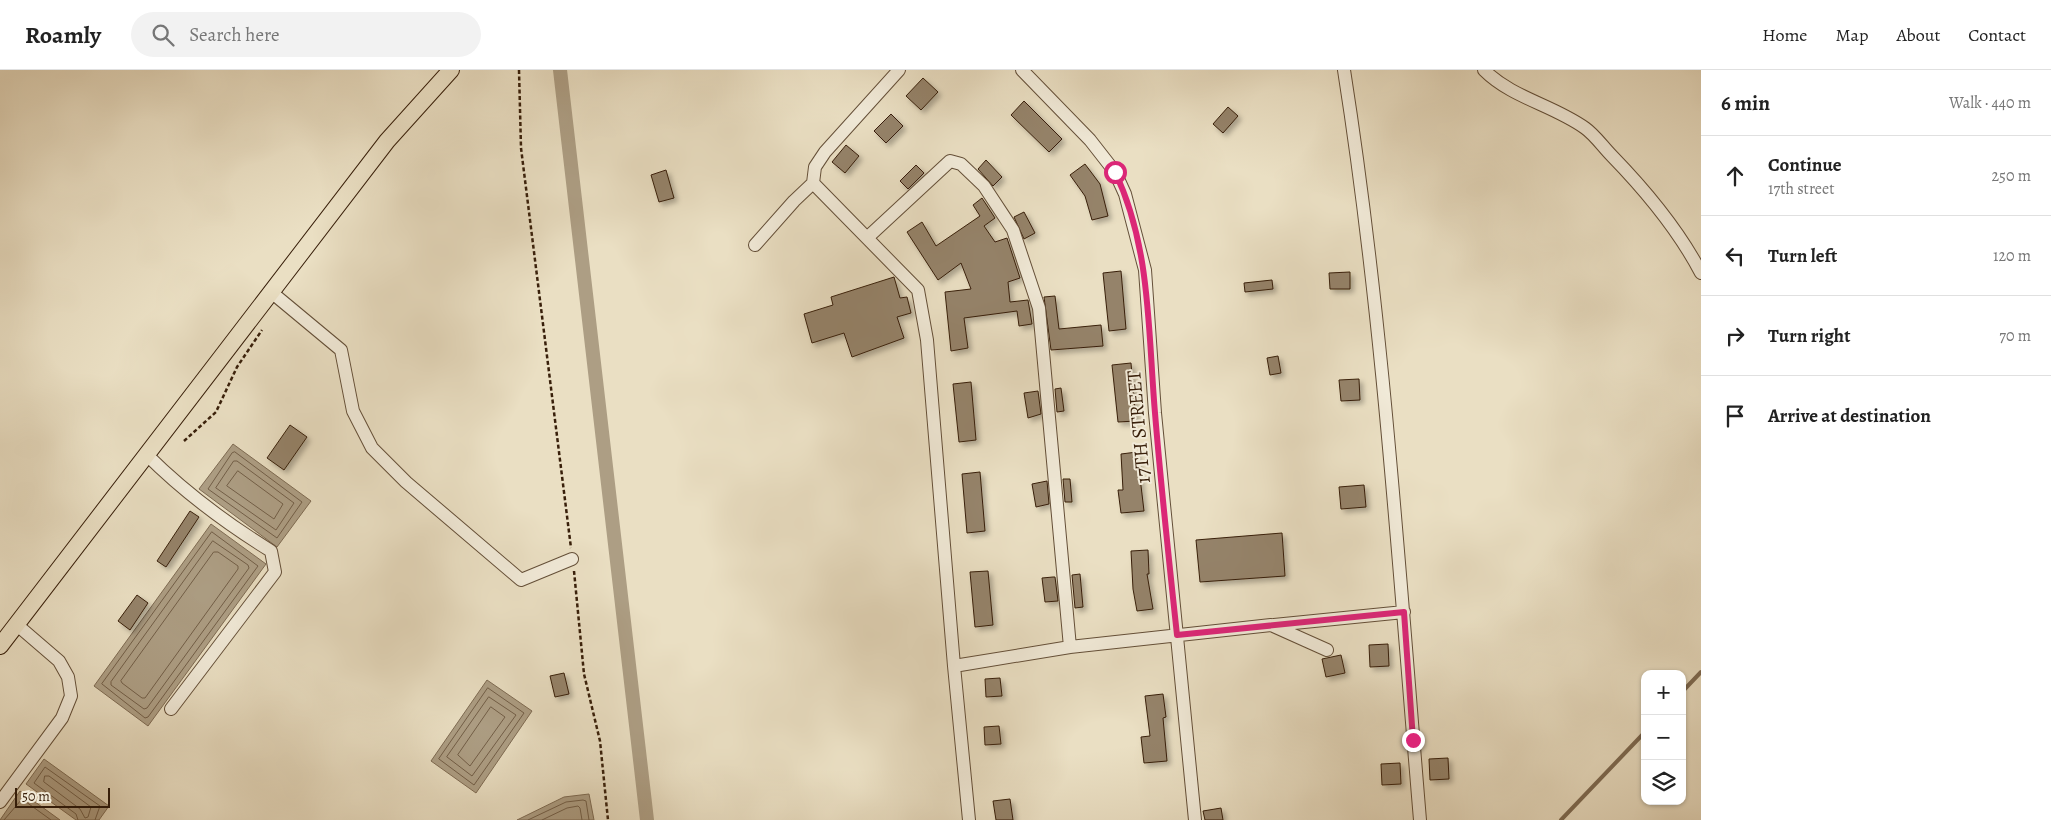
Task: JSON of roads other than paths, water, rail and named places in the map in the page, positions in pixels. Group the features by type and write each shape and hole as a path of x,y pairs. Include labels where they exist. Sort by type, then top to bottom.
{"main road":[{"path":"0,646 270,291 387,141 451,70"}],"street":[{"path":"755,245 794,201 813,183 815,167 825,152 900,70"},
{"name":"17TH STREET","path":"1022,70 1090,140 1115,172 1129,209 1144,270 1155,413 1195,820"},
{"path":"1344,70 1354,137 1386,414 1420,820"},
{"path":"1484,70 1500,85 1549,106 1586,129 1665,217 1688,249 1701,273"},
{"path":"868,237 950,161 961,164 984,186 1013,230 1039,308 1070,647"},
{"path":"813,183 918,290 927,340 954,666 969,820"},
{"path":"270,291 341,350 353,412 372,448 406,482 521,580 572,559"},
{"path":"146,454 176,484 212,513 271,551 275,572 171,709"},
{"path":"954,666 1070,647 1404,612"},
{"path":"0,802 62,718 71,696 68,677 59,661 16,624"},
{"path":"1271,625 1327,650"}],"water":[{"path":"233,444 311,501 277,547 199,489"},
{"path":"211,524 266,564 148,726 94,686"},
{"path":"487,680 532,711 476,793 431,761"},
{"path":"44,759 109,806 99,820 76,820 26,784"},
{"path":"20,791 60,820 0,820"},
{"path":"589,794 594,820 517,820 564,797"}],"waterway":[{"path":"560,70 647,820"},
{"path":"1686,688 1701,672"},
{"path":"1561,820 1641,736"}]}
